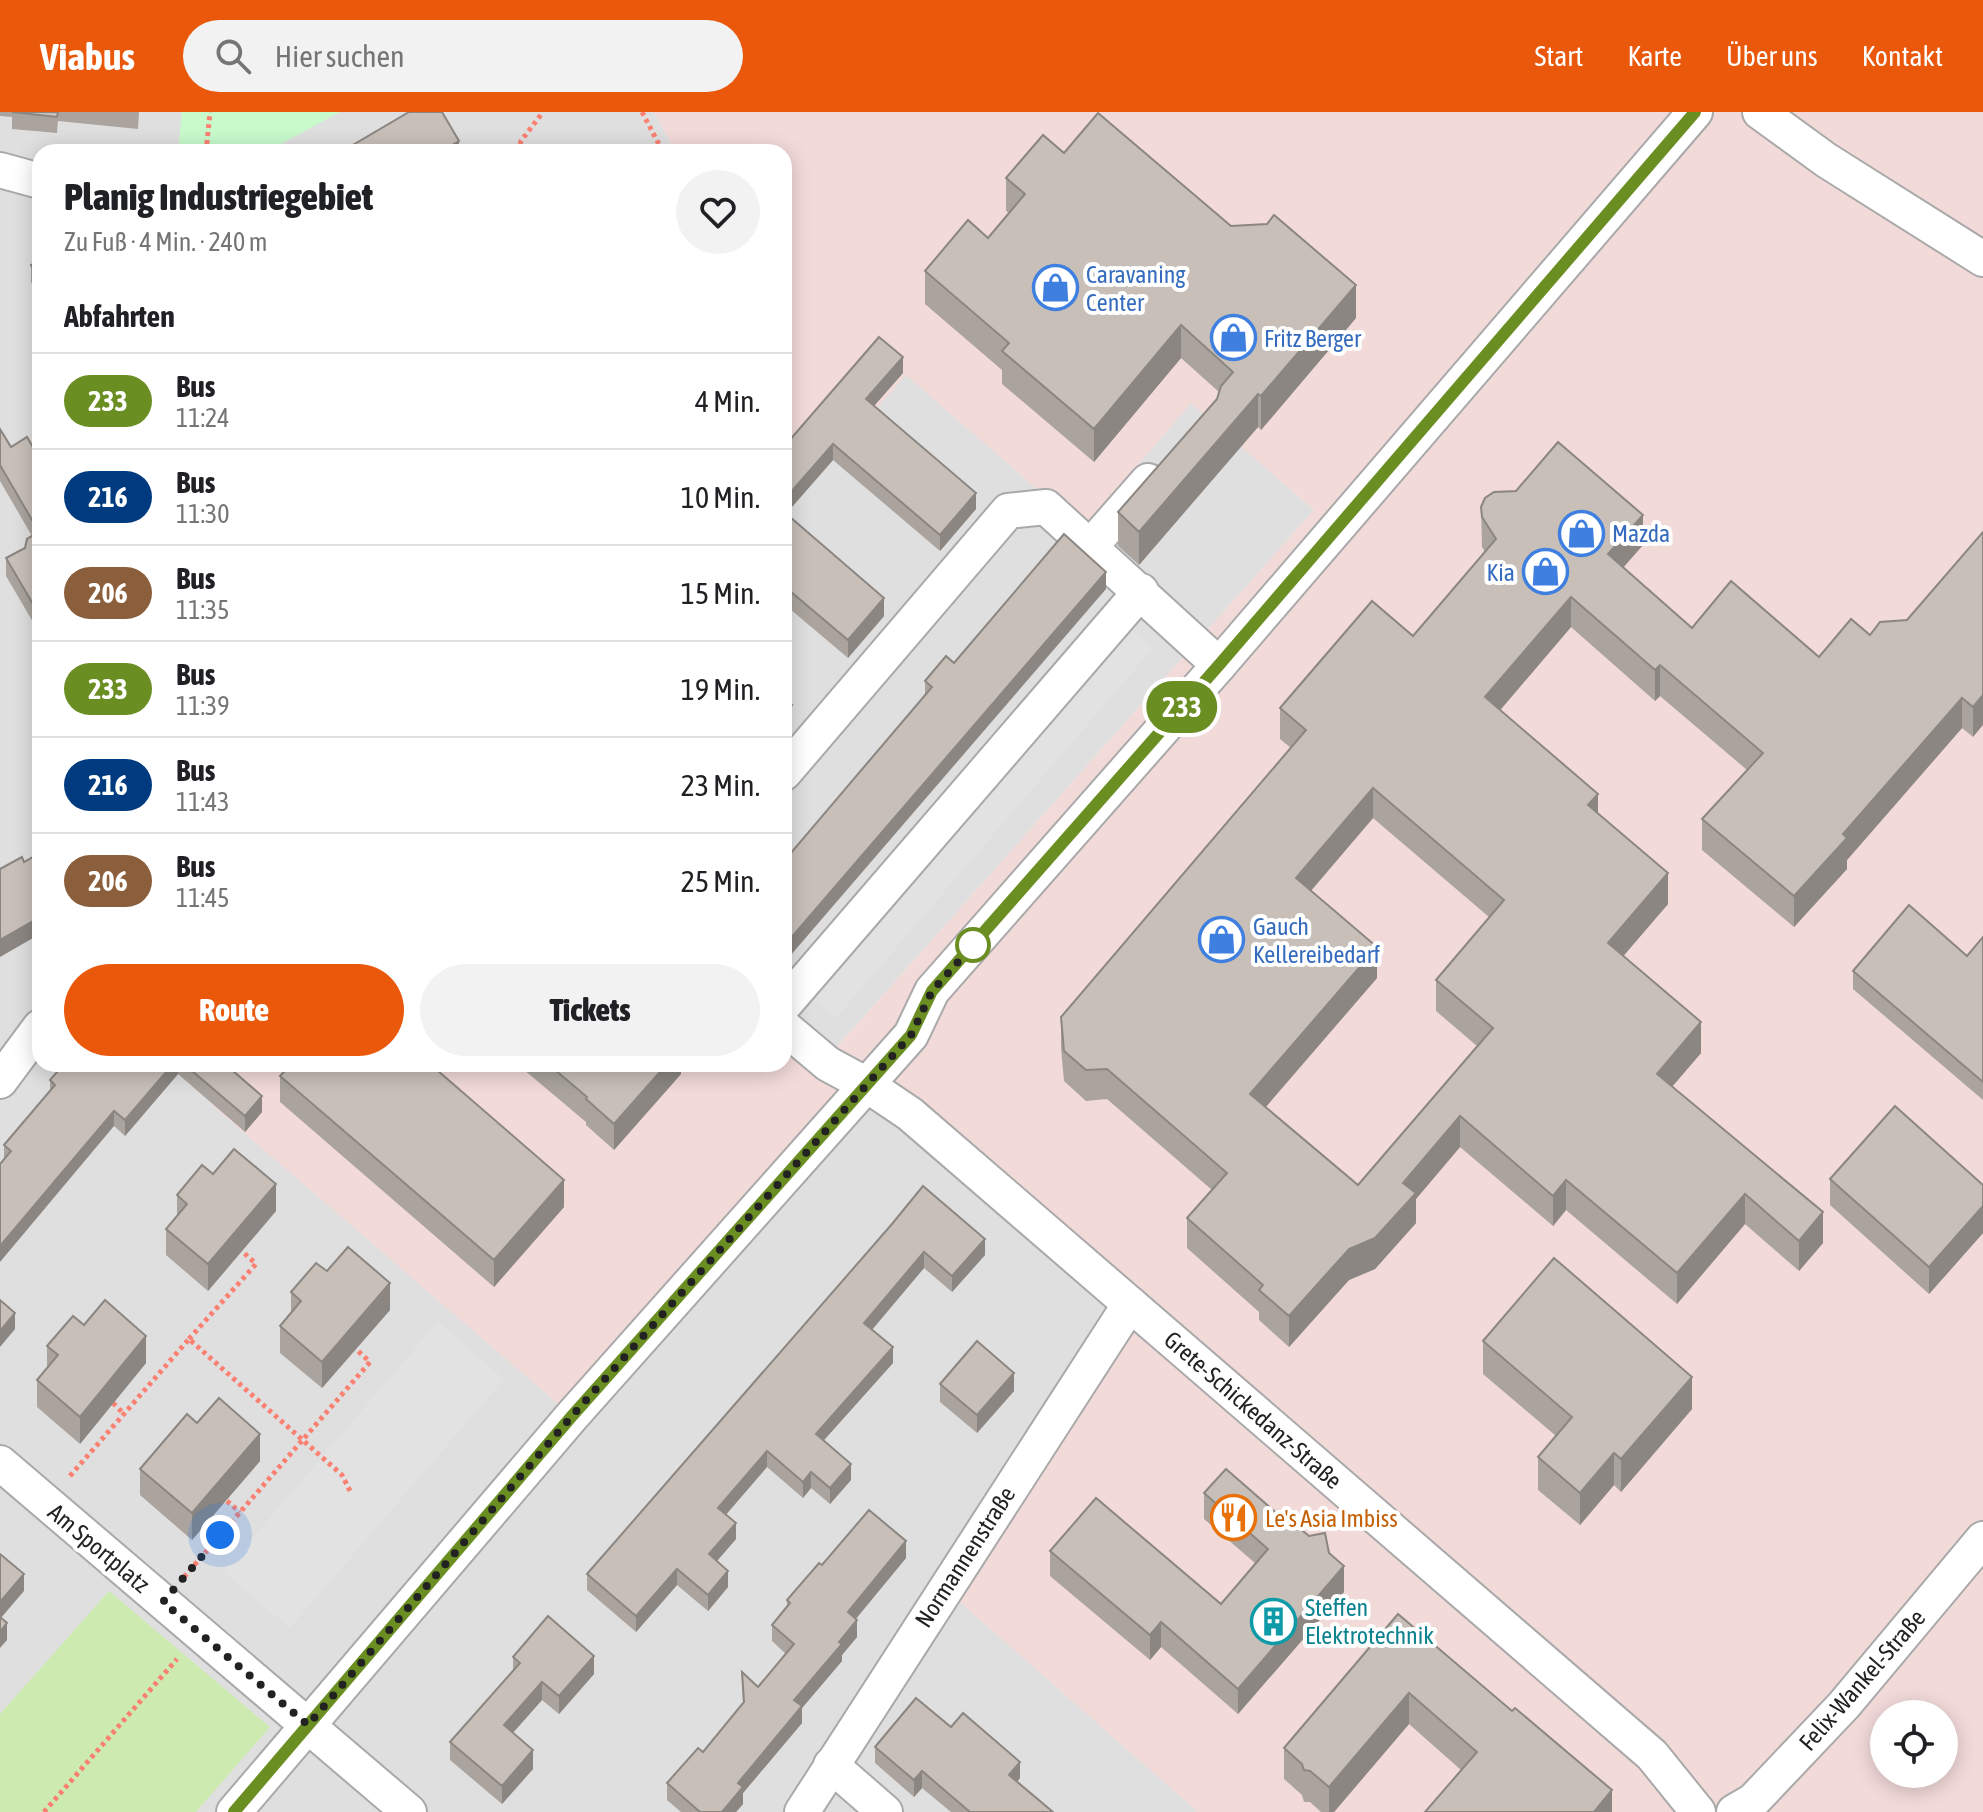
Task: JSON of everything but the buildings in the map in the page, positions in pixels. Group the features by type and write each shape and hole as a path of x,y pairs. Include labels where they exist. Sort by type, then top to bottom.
{"street":[{"path":"234,1812 572,1416 911,1035 932,991 1219,665 1695,112"},
{"path":"1760,112 1826,160 1983,259"},
{"path":"0,170 32,179"},
{"path":"1090,547 1171,454"},
{"path":"792,764 1008,511 1046,507 1219,665"},
{"path":"792,996 1141,591"},
{"name":"Grete-Schickedanz-Straße","path":"792,1034 828,1064 910,1114 1652,1755 1698,1812"},
{"path":"0,1081 32,1038"},
{"name":"Normannenstraße","path":"802,1812 1130,1304"},
{"name":"Am Sportplatz","path":"0,1463 409,1812"},
{"name":"Felix-Wankel-Straße","path":"1734,1812 1753,1801 1844,1705 1983,1539"},
{"path":"831,1765 885,1812"}],"path":[{"path":"207,144 210,112"},
{"path":"520,144 543,112"},
{"path":"642,112 659,144"},
{"path":"47,1504 123,1413 256,1264 243,1252"},
{"path":"189,1339 342,1475 351,1493"},
{"path":"163,1602 370,1362 357,1350"},
{"path":"113,1403 123,1413"},
{"path":"227,1501 240,1512"},
{"path":"44,1812 199,1633"}],"shaded area":[{"path":"0,112 654,112 672,144 32,144 32,1072 239,1072 212,1105 867,1085 1130,1304 945,1588 1198,1812 0,1812"},
{"path":"654,112 1983,112 1983,1812 1198,1812 945,1589 1130,1304 867,1085 572,1416 212,1105 239,1072 792,1072 792,1025 829,1056 1314,510 1191,403 1083,529 906,375 802,493 792,485 792,144 672,144"},
{"path":"906,374 1083,529 1191,402 1314,510 828,1057 792,1025 792,484 802,492"},
{"path":"1131,630 1154,647 836,1018 814,1000"},
{"path":"438,1322 504,1379 290,1628 223,1572"}],"green space":[{"path":"182,112 340,112 281,144 179,144"},
{"path":"109,1591 270,1727 196,1812 0,1812 0,1714"}],"bus line":[{"name":"233","path":"234,1812 572,1416 911,1035 932,991 1219,665 1695,112"}],"place":[{"name":"Caravaning Center","path":"1055,288"},
{"name":"Fritz Berger","path":"1233,338"},
{"name":"Mazda","path":"1581,533"},
{"name":"Kia","path":"1546,572"},
{"name":"Gauch Kellereibedarf","path":"1222,940"},
{"name":"Le's Asia Imbiss","path":"1234,1518"},
{"name":"Steffen Elektrotechnik","path":"1274,1621"}],"route":[{"path":"220,1535 163,1602 308,1725 572,1416 911,1035 932,991 973,945"}]}
